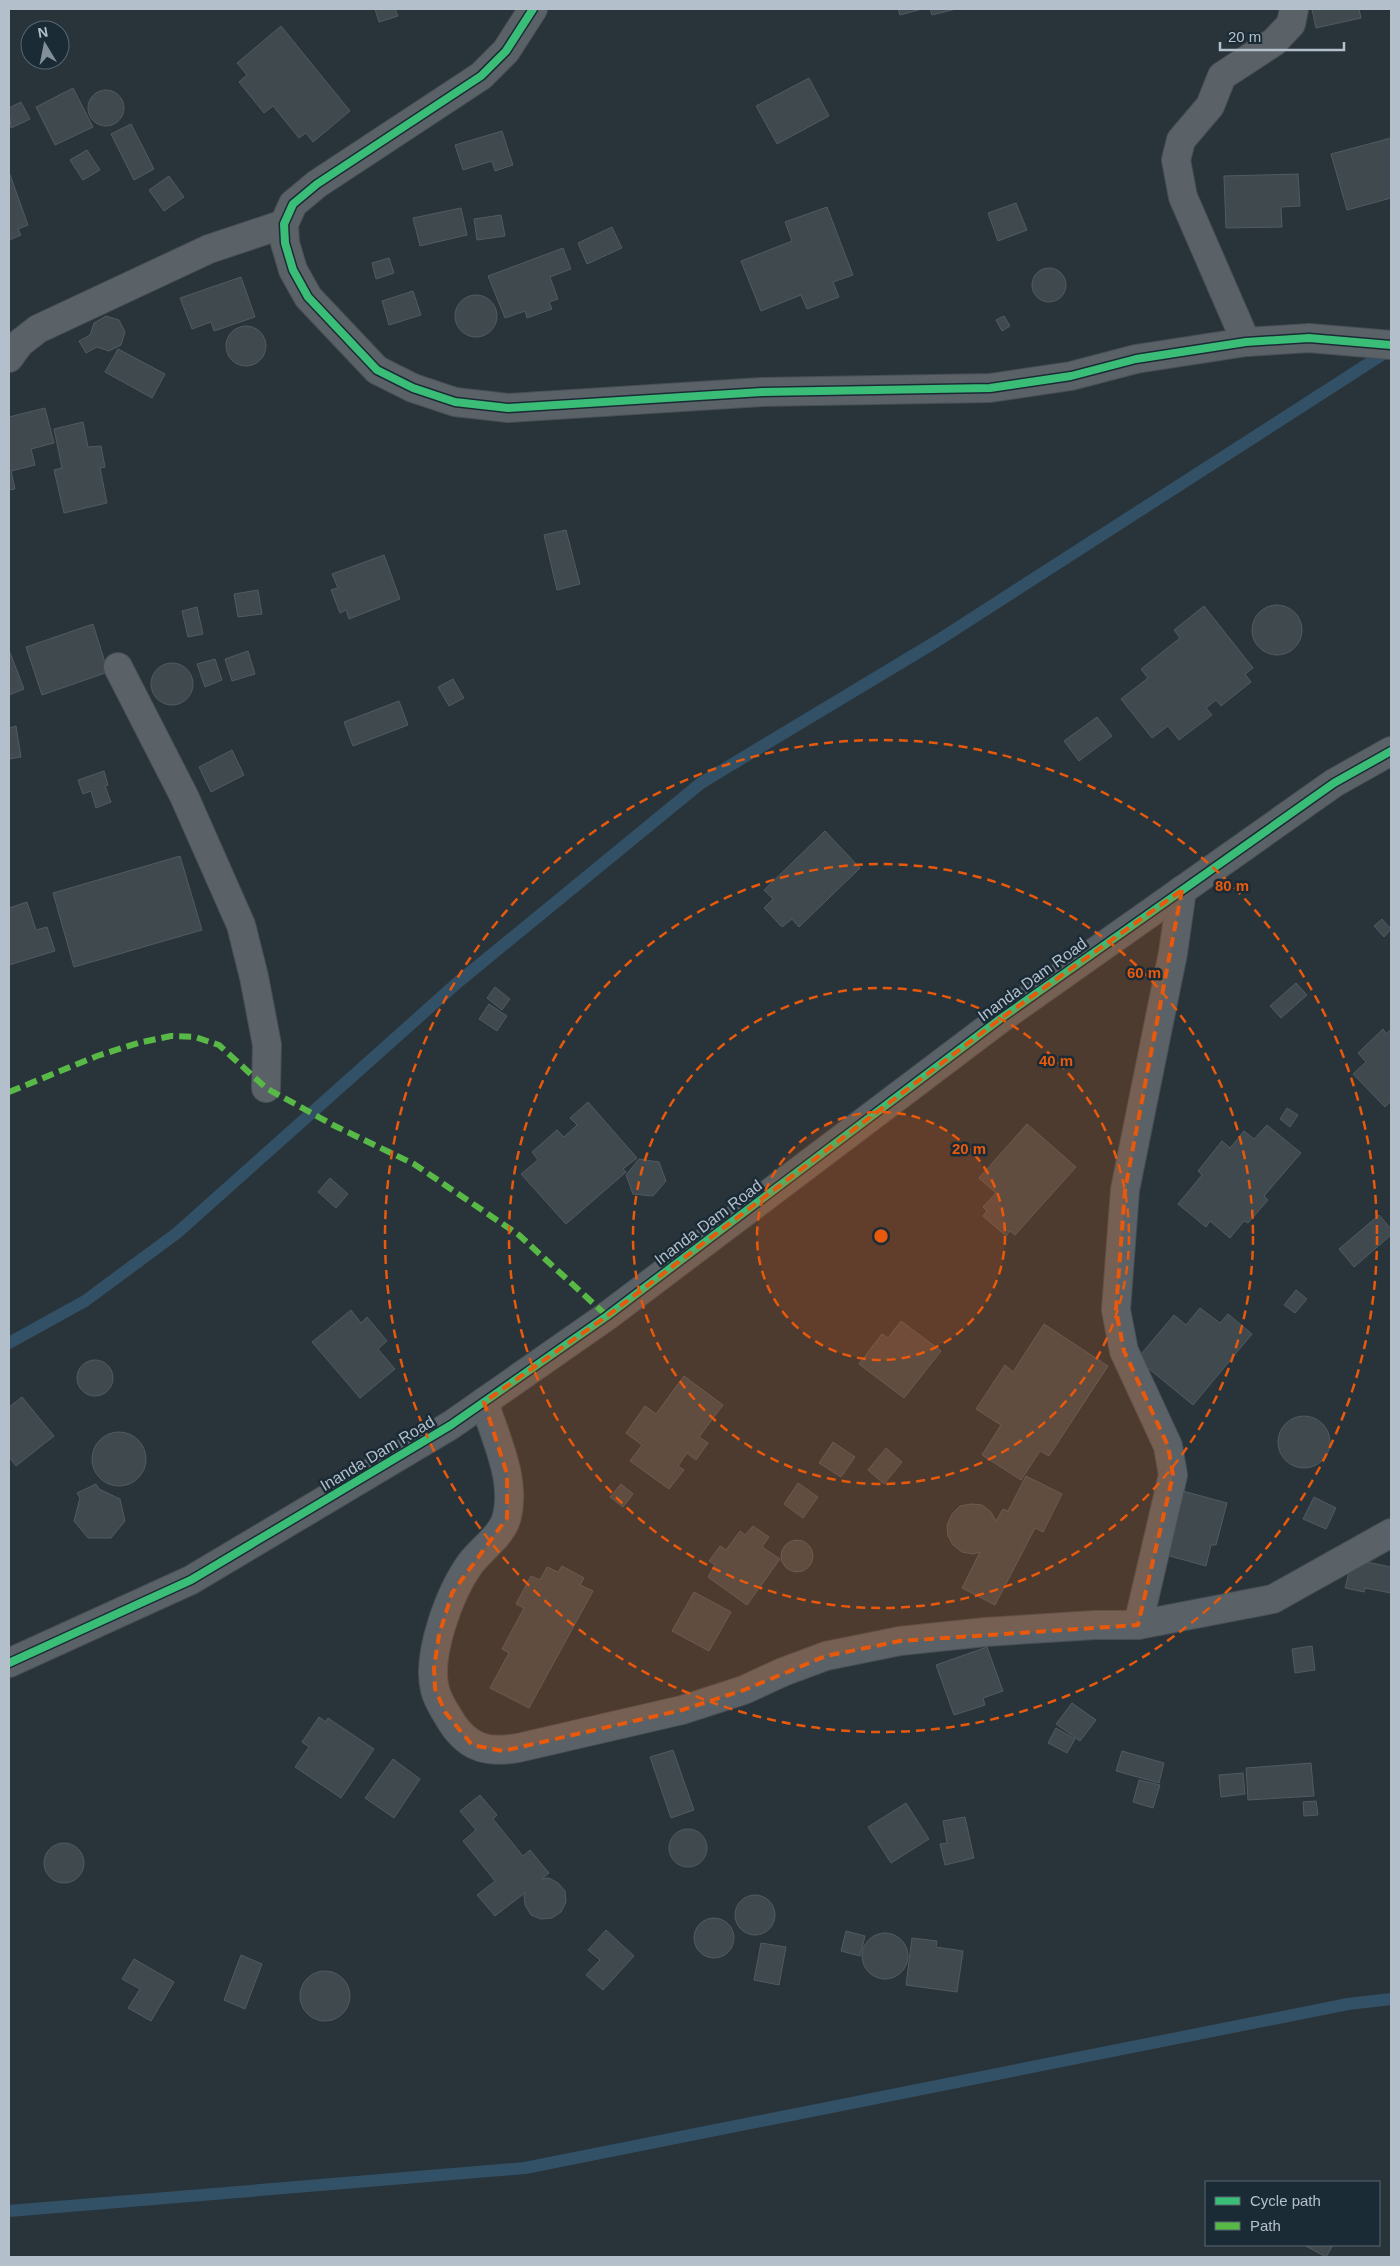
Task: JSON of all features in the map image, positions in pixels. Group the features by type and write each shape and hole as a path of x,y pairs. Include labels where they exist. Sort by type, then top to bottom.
{"street":[{"path":"533,9 506,51 481,76 316,184 293,204 284,224 285,243 292,270 308,297 377,370 413,388 455,402 508,408 762,392 990,388 1071,376 1136,359 1246,342 1309,338 1391,345"},
{"path":"1246,342 1183,197 1176,160 1181,140 1210,106 1222,76 1274,42 1291,24 1294,9"},
{"path":"9,358 20,343 38,329 209,249 284,224"},
{"path":"118,666 184,796 241,925 254,977 267,1045 266,1088"},
{"name":"Inanda Dam Road","path":"9,1663 190,1580 451,1425 607,1316 1000,1019 1334,783 1391,751"},
{"path":"1138,1625 1173,1475 1168,1446 1124,1351 1116,1310 1125,1190 1173,953 1182,890"},
{"path":"484,1402 507,1474 507,1518 496,1536 471,1563 452,1593 439,1635 434,1668 435,1689 444,1712 458,1732 472,1745 503,1751 682,1710 744,1690 783,1672 826,1656 900,1641 1036,1629 1096,1625 1138,1625 1273,1599 1391,1534"}],"highlighted area":[{"path":"1182,890 1125,1190 1116,1310 1124,1351 1168,1446 1173,1475 1138,1625 900,1641 826,1656 744,1690 682,1710 503,1751 472,1745 445,1712 435,1689 434,1668 439,1635 452,1593 507,1518 507,1474 484,1402 607,1316 1000,1019"}],"building":[{"path":"375,9 395,9 398,16 379,22"},
{"path":"898,9 922,9 900,15"},
{"path":"930,9 956,9 932,15"},
{"path":"1312,9 1359,9 1361,18 1316,28"},
{"path":"281,26 350,111 313,142 306,133 299,138 273,106 264,113 239,82 247,75 237,63"},
{"path":"809,78 829,116 777,144 756,106"},
{"path":"73,88 93,127 55,145 36,107"},
{"path":"106,90 113,91 119,95 123,101 123,115 119,121 113,125 106,126 99,125 93,121 89,115 88,108 89,101 93,95 99,91"},
{"path":"21,102 30,119 11,128 9,108"},
{"path":"131,124 154,169 134,180 111,134"},
{"path":"502,131 513,165 495,171 492,161 463,170 455,145"},
{"path":"1391,138 1391,198 1347,210 1331,154"},
{"path":"87,150 100,170 83,180 70,160"},
{"path":"9,172 28,225 18,229 21,235 9,240"},
{"path":"1298,174 1300,206 1281,207 1282,227 1226,228 1224,176"},
{"path":"169,176 184,197 164,211 149,190"},
{"path":"1016,203 1027,230 998,241 988,213"},
{"path":"827,207 853,275 833,282 839,297 807,309 801,295 761,311 741,261 792,241 785,222"},
{"path":"461,208 467,235 420,246 413,218"},
{"path":"501,215 505,236 477,240 474,219"},
{"path":"612,227 622,248 587,264 578,243"},
{"path":"563,248 571,269 550,277 558,299 549,302 552,309 527,318 525,311 505,318 488,276"},
{"path":"389,258 394,273 376,279 372,263"},
{"path":"1049,268 1056,269 1061,273 1065,278 1065,292 1061,297 1056,301 1049,302 1042,301 1037,297 1033,292 1032,285 1033,278 1037,273 1042,269"},
{"path":"241,277 255,317 214,331 211,322 192,329 180,298"},
{"path":"413,291 421,315 389,325 382,301"},
{"path":"480,295 488,298 494,304 497,316 494,328 488,334 472,337 464,334 458,328 455,312 458,304 464,298"},
{"path":"106,316 119,320 125,332 121,345 109,351 97,347 86,353 79,341 90,335 94,323"},
{"path":"1004,316 1010,326 1002,331 996,320"},
{"path":"250,326 257,329 263,335 266,346 265,354 257,363 250,366 242,366 235,363 227,354 226,342 229,335 238,327"},
{"path":"118,349 165,374 152,398 105,372"},
{"path":"45,408 54,443 31,449 35,465 11,471 15,489 9,490 9,417"},
{"path":"83,422 88,447 101,446 105,467 100,468 107,503 64,513 54,470 62,468 54,429"},
{"path":"566,530 580,584 557,590 544,535"},
{"path":"384,555 400,599 349,619 346,610 340,613 331,590 338,588 332,574"},
{"path":"258,590 262,614 238,617 234,594"},
{"path":"1277,605 1291,609 1298,616 1302,630 1298,644 1291,651 1277,655 1263,651 1256,644 1252,630 1256,616 1263,609"},
{"path":"1204,606 1253,668 1245,674 1251,682 1221,706 1216,700 1206,708 1212,715 1179,740 1168,726 1152,738 1121,699 1148,678 1141,669 1180,638 1174,630"},
{"path":"197,607 203,634 188,637 182,611"},
{"path":"93,624 108,672 42,695 26,647"},
{"path":"9,650 24,689 9,695"},
{"path":"248,651 255,674 232,681 225,659"},
{"path":"215,659 222,680 205,687 197,664"},
{"path":"176,663 184,666 190,672 193,684 190,696 184,702 168,705 160,702 154,696 151,680 154,672 160,666"},
{"path":"453,679 464,698 449,706 438,687"},
{"path":"399,701 408,725 353,746 344,722"},
{"path":"1097,717 1112,736 1079,761 1064,741"},
{"path":"16,726 21,757 9,759 9,728"},
{"path":"232,750 244,775 211,792 199,767"},
{"path":"104,771 108,785 105,786 111,802 96,808 91,791 83,794 78,780"},
{"path":"825,831 860,868 799,927 792,919 782,927 764,908 773,899 764,890"},
{"path":"180,856 202,930 74,967 53,893"},
{"path":"27,902 36,930 47,927 55,951 9,965 9,908"},
{"path":"1382,919 1391,929 1384,937 1374,926"},
{"path":"1296,983 1307,995 1281,1018 1270,1006"},
{"path":"495,987 510,999 502,1010 487,998"},
{"path":"489,1004 507,1016 497,1031 479,1019"},
{"path":"1383,1029 1386,1034 1391,1029 1391,1101 1385,1107 1353,1074 1366,1062 1358,1053"},
{"path":"588,1102 637,1158 623,1169 626,1172 566,1224 521,1174 538,1160 532,1152 557,1130 564,1137 577,1125 570,1118"},
{"path":"1287,1108 1298,1115 1290,1127 1280,1119"},
{"path":"1027,1124 1076,1167 1015,1235 1010,1231 1006,1236 983,1216 987,1211 983,1207 996,1193 979,1178"},
{"path":"1267,1125 1301,1153 1264,1196 1268,1200 1248,1223 1244,1221 1230,1238 1210,1221 1206,1227 1178,1204 1202,1175 1198,1171 1222,1141 1230,1148 1244,1131 1254,1139"},
{"path":"639,1159 659,1162 666,1181 653,1196 633,1194 626,1175"},
{"path":"330,1178 348,1194 336,1208 318,1192"},
{"path":"1379,1215 1391,1229 1391,1235 1354,1267 1339,1249"},
{"path":"1296,1290 1307,1299 1295,1313 1284,1305"},
{"path":"1200,1308 1220,1323 1228,1314 1252,1334 1193,1405 1137,1359 1174,1315 1186,1325"},
{"path":"351,1310 361,1323 367,1317 387,1341 378,1349 395,1369 360,1398 312,1342"},
{"path":"901,1321 941,1351 904,1398 859,1364 882,1334 888,1338"},
{"path":"1044,1324 1108,1366 1049,1456 1040,1451 1021,1480 982,1455 1001,1425 976,1409 1005,1365 1013,1372"},
{"path":"95,1360 107,1366 113,1378 107,1390 95,1396 83,1390 77,1378 83,1366"},
{"path":"684,1376 723,1405 699,1437 708,1443 696,1460 687,1453 678,1466 684,1470 669,1489 630,1461 642,1445 626,1433 645,1406 656,1414"},
{"path":"22,1397 54,1436 16,1466 9,1457 9,1407"},
{"path":"1299,1416 1309,1416 1319,1420 1326,1427 1330,1442 1326,1457 1319,1464 1309,1468 1299,1468 1289,1464 1282,1457 1278,1447 1278,1437 1282,1427 1289,1420"},
{"path":"119,1432 129,1434 138,1440 144,1449 146,1459 144,1469 138,1478 129,1484 119,1486 109,1484 100,1478 94,1469 92,1459 94,1449 100,1440 109,1434"},
{"path":"833,1442 855,1457 841,1477 819,1463"},
{"path":"886,1448 902,1462 884,1484 868,1470"},
{"path":"1026,1476 1062,1494 1043,1532 1035,1528 995,1605 962,1588 980,1552 973,1554 962,1552 953,1545 948,1536 947,1525 952,1514 960,1506 971,1504 982,1505 991,1512 996,1521 1003,1509 1008,1511"},
{"path":"798,1483 818,1497 803,1518 784,1504"},
{"path":"96,1484 99,1489 120,1499 125,1521 111,1538 88,1538 74,1521 80,1498 77,1493"},
{"path":"621,1484 633,1494 623,1507 610,1497"},
{"path":"1183,1491 1227,1503 1216,1545 1211,1545 1206,1566 1166,1555"},
{"path":"1314,1497 1336,1508 1326,1529 1303,1519"},
{"path":"753,1526 769,1537 762,1547 780,1559 747,1605 708,1577 715,1565 709,1561 720,1546 726,1550 740,1531 745,1535"},
{"path":"797,1540 803,1541 808,1545 812,1550 812,1562 808,1567 803,1571 797,1572 791,1571 786,1567 782,1562 781,1556 782,1550 786,1545 791,1541"},
{"path":"1367,1562 1391,1567 1391,1593 1365,1588 1364,1592 1345,1588 1349,1572"},
{"path":"562,1566 584,1578 580,1585 593,1591 529,1708 490,1688 509,1653 502,1649 524,1608 516,1604 531,1576 540,1580 547,1567 558,1572"},
{"path":"694,1592 731,1612 709,1651 672,1631"},
{"path":"1312,1646 1315,1670 1295,1673 1292,1649"},
{"path":"987,1647 1003,1691 983,1698 985,1705 954,1715 936,1665"},
{"path":"1072,1703 1096,1720 1080,1741 1056,1724"},
{"path":"319,1717 326,1722 328,1718 374,1749 341,1798 295,1767 309,1747 302,1742"},
{"path":"1056,1728 1075,1739 1067,1753 1048,1743"},
{"path":"673,1750 694,1810 671,1818 650,1757"},
{"path":"1122,1751 1164,1763 1159,1783 1116,1771"},
{"path":"393,1759 420,1779 394,1818 365,1798"},
{"path":"1311,1763 1314,1796 1248,1800 1246,1768"},
{"path":"1243,1773 1245,1794 1221,1797 1219,1775"},
{"path":"1139,1780 1160,1785 1153,1808 1133,1802"},
{"path":"480,1795 497,1815 493,1819 523,1856 530,1850 549,1873 542,1879 549,1878 558,1883 565,1891 566,1902 561,1912 552,1918 541,1919 531,1915 525,1905 524,1895 526,1892 495,1916 477,1895 495,1881 463,1841 476,1830 460,1811"},
{"path":"1316,1801 1318,1815 1304,1816 1303,1802"},
{"path":"906,1803 929,1839 891,1863 868,1827"},
{"path":"965,1817 974,1858 945,1865 940,1844 947,1843 943,1821"},
{"path":"688,1829 702,1834 707,1848 702,1862 688,1867 674,1862 669,1848 674,1834"},
{"path":"60,1843 68,1843 75,1846 81,1852 84,1863 81,1874 75,1880 68,1883 60,1883 53,1880 47,1874 44,1867 44,1859 47,1852 53,1846"},
{"path":"759,1895 766,1898 772,1904 775,1915 774,1923 766,1932 759,1935 751,1935 744,1932 736,1923 735,1911 738,1904 747,1896"},
{"path":"718,1918 725,1921 731,1927 734,1938 733,1946 725,1955 718,1958 710,1958 703,1955 695,1946 694,1934 697,1927 706,1919"},
{"path":"606,1930 634,1956 603,1990 586,1975 600,1960 588,1950"},
{"path":"846,1931 865,1936 860,1956 841,1951"},
{"path":"885,1933 898,1937 904,1943 908,1956 904,1969 898,1975 885,1979 872,1975 866,1969 862,1956 866,1943 872,1937"},
{"path":"912,1938 937,1941 936,1947 963,1951 957,1992 906,1985"},
{"path":"761,1943 786,1947 779,1985 754,1980"},
{"path":"241,1955 262,1964 245,2009 224,2000"},
{"path":"134,1959 174,1982 151,2021 128,2008 140,1989 122,1979"},
{"path":"325,1971 339,1975 346,1982 350,1996 346,2010 339,2017 325,2021 311,2017 304,2010 300,1996 304,1982 311,1975"},
{"path":"1306,2246 1332,2246 1326,2257"}],"waterway":[{"path":"9,1343 85,1301 177,1233 457,983 701,783 937,641 1391,349"},
{"path":"9,2211 525,2168 1348,2004 1391,1999"}],"marked path":[{"path":"9,1092 97,1056 138,1043 171,1036 195,1037 219,1045 266,1088 335,1126 414,1164 519,1235 607,1316"}],"cycle path":[{"path":"533,9 506,51 481,76 317,184 293,204 284,224 285,243 293,270 308,297 377,370 413,388 455,402 508,408 762,392 990,388 1071,376 1136,359 1246,342 1309,338 1391,345"},
{"path":"9,1663 191,1580 451,1425 607,1316 1000,1019 1334,783 1391,751"}]}
